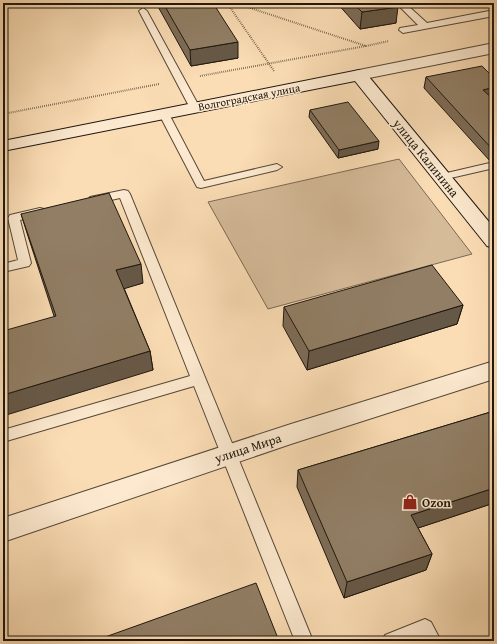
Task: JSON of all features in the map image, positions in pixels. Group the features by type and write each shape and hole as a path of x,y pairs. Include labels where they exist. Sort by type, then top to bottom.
{"street":[{"name":"Волгоградская улица","path":"3,146 494,48"},
{"name":"улица Калинина","path":"359,75 494,241"},
{"name":"улица Мира","path":"3,530 73,508 229,454 494,370"}],"lane":[{"path":"400,3 424,26"},
{"path":"143,11 195,108"},
{"path":"403,30 494,13"},
{"path":"164,114 202,185 277,167"},
{"path":"442,177 494,165"},
{"path":"80,203 124,194 304,641"},
{"path":"3,268 25,263 14,218 50,210"},
{"path":"3,436 199,379"},
{"path":"392,641 426,628 432,641"}],"path":[{"path":"227,3 270,65"},
{"path":"3,114 366,46 235,3"}],"shaded area":[{"path":"399,159 472,254 268,309 208,202"}],"building":[{"path":"163,3 213,3 238,42 190,50"},
{"path":"353,3 394,3 398,7 362,12"},
{"path":"482,66 494,78 494,87 483,90 494,100 494,150 426,77"},
{"path":"348,102 379,141 339,150 310,110"},
{"path":"109,193 141,264 116,270 150,351 3,395 3,331 56,316 21,214"},
{"path":"432,265 463,305 309,351 284,307"},
{"path":"494,411 494,488 411,515 432,554 347,582 298,470"},
{"path":"256,583 279,641 94,641"}],"place":[{"name":"Ozon","path":"410,502"}]}
